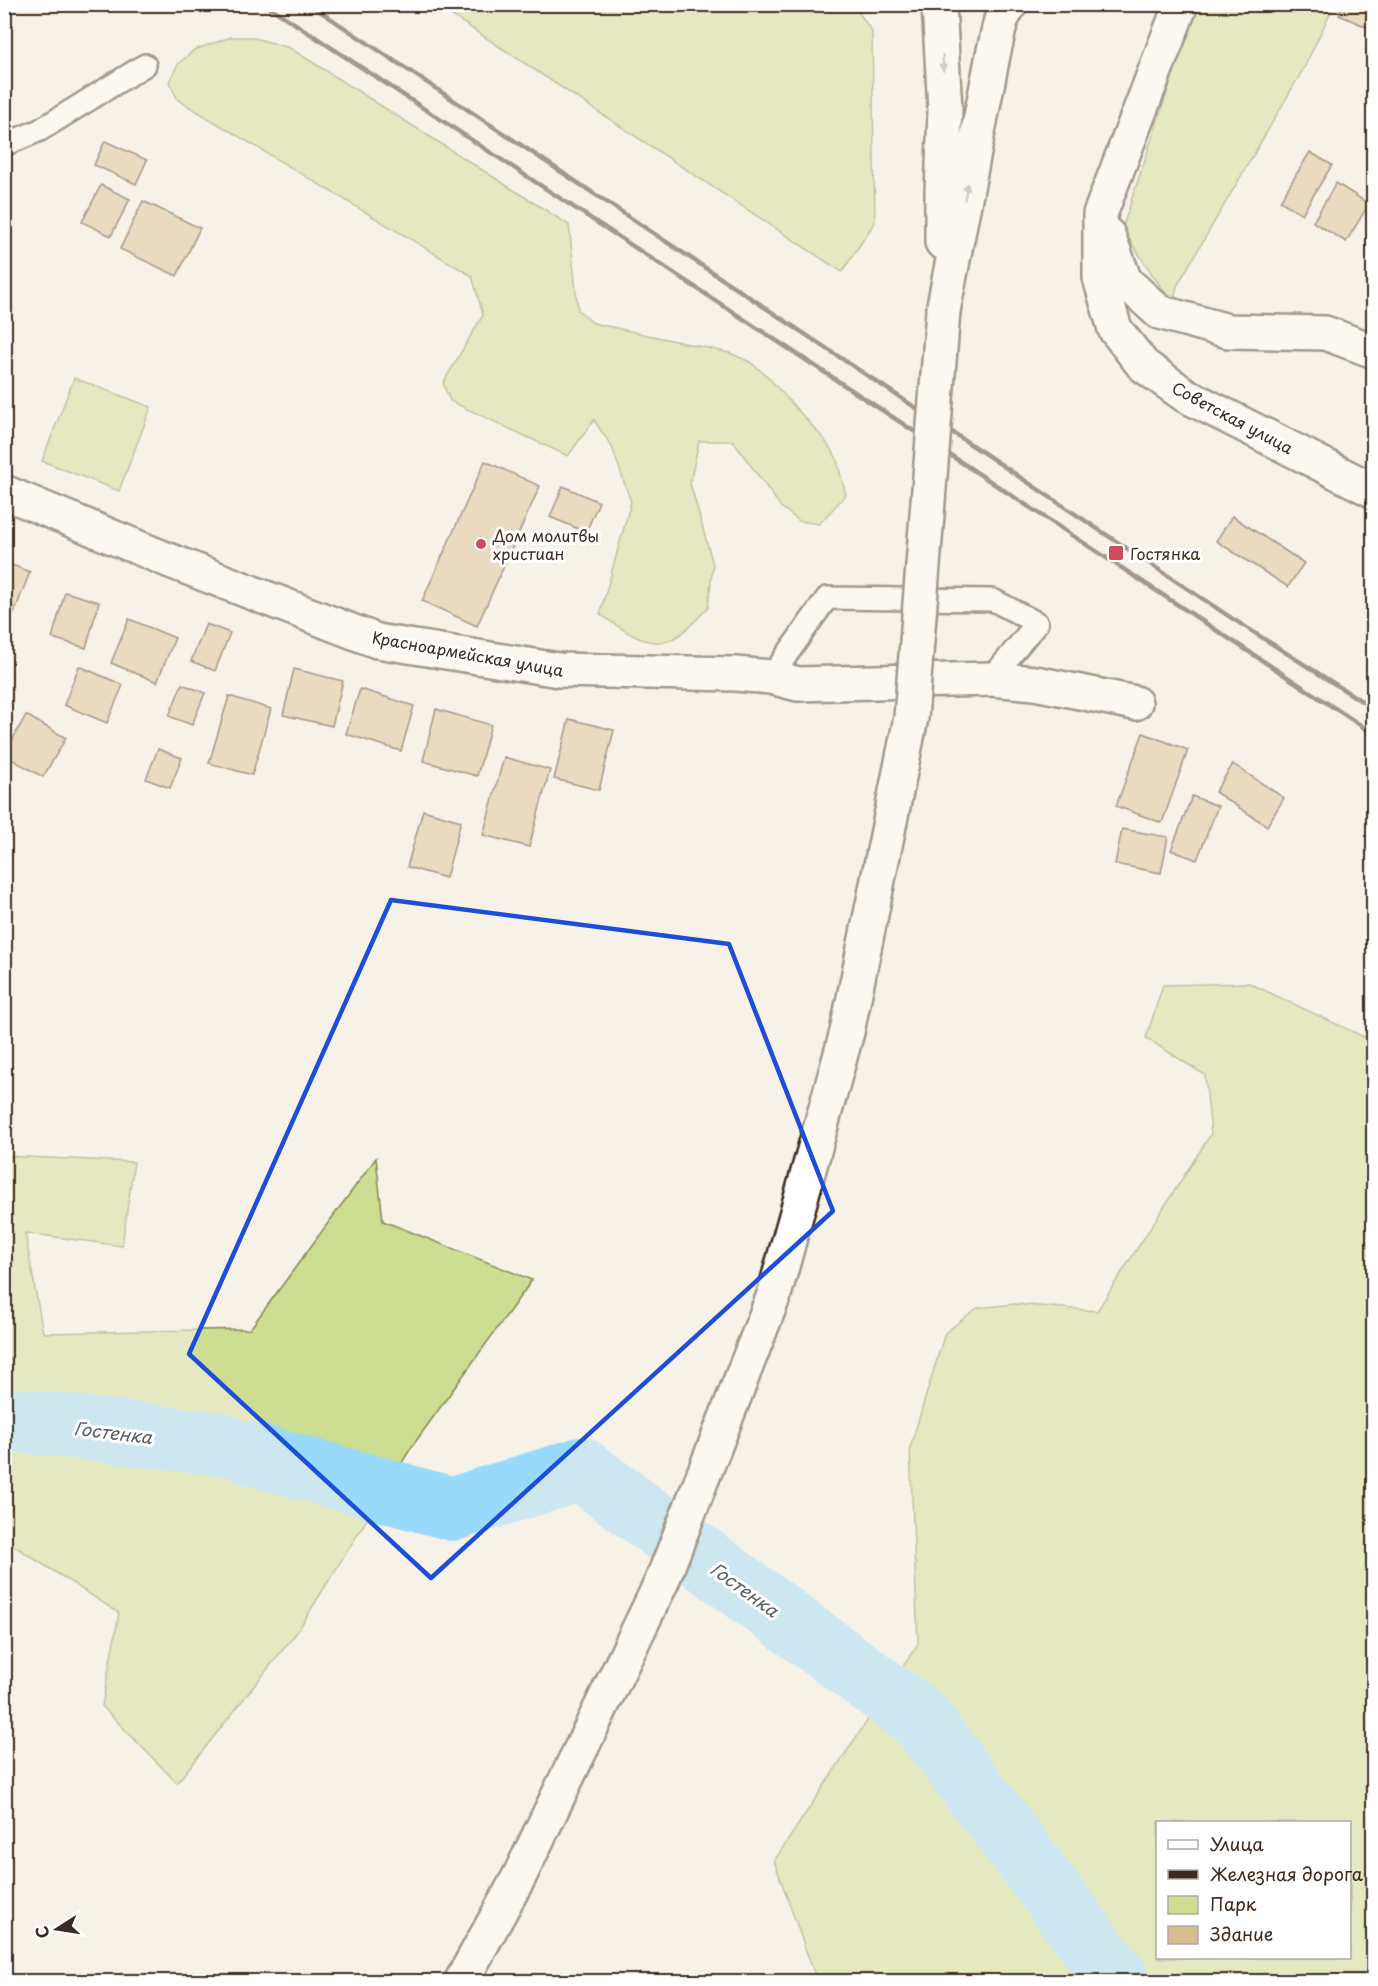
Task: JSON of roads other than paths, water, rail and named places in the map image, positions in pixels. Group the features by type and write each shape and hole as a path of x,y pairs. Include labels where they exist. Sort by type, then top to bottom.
{"main road":[{"name":"Советская улица","path":"1181,4 1100,214 1100,278 1115,329 1143,364 1185,395 1374,491"},
{"path":"943,311 1003,10"},
{"path":"461,1982 519,1877 662,1581 774,1295 847,1032 911,718 943,311 942,193 945,110 935,11"},
{"path":"1100,214 1125,281 1159,312 1228,331 1325,333 1374,351"},
{"name":"Красноармейская улица","path":"4,492 168,560 377,641 559,670 735,674 771,677 798,684 991,679 1035,683 1135,703"}],"lane":[{"path":"4,145 40,130 145,65"},
{"path":"771,677 827,598 839,598 993,600 1037,623 991,679"}],"waterway":[{"name":"Гостенка","path":"4,1419 221,1444"},
{"name":"Гостенка","path":"249,1453 453,1509 581,1469 920,1718 1119,1982"}],"railway":[{"path":"265,4 1374,734"},
{"path":"309,4 1233,619 1374,709"}],"place":[{"name":"Дом молитвы христиан","path":"481,544"},
{"name":"Гостянка","path":"1116,553"}]}
